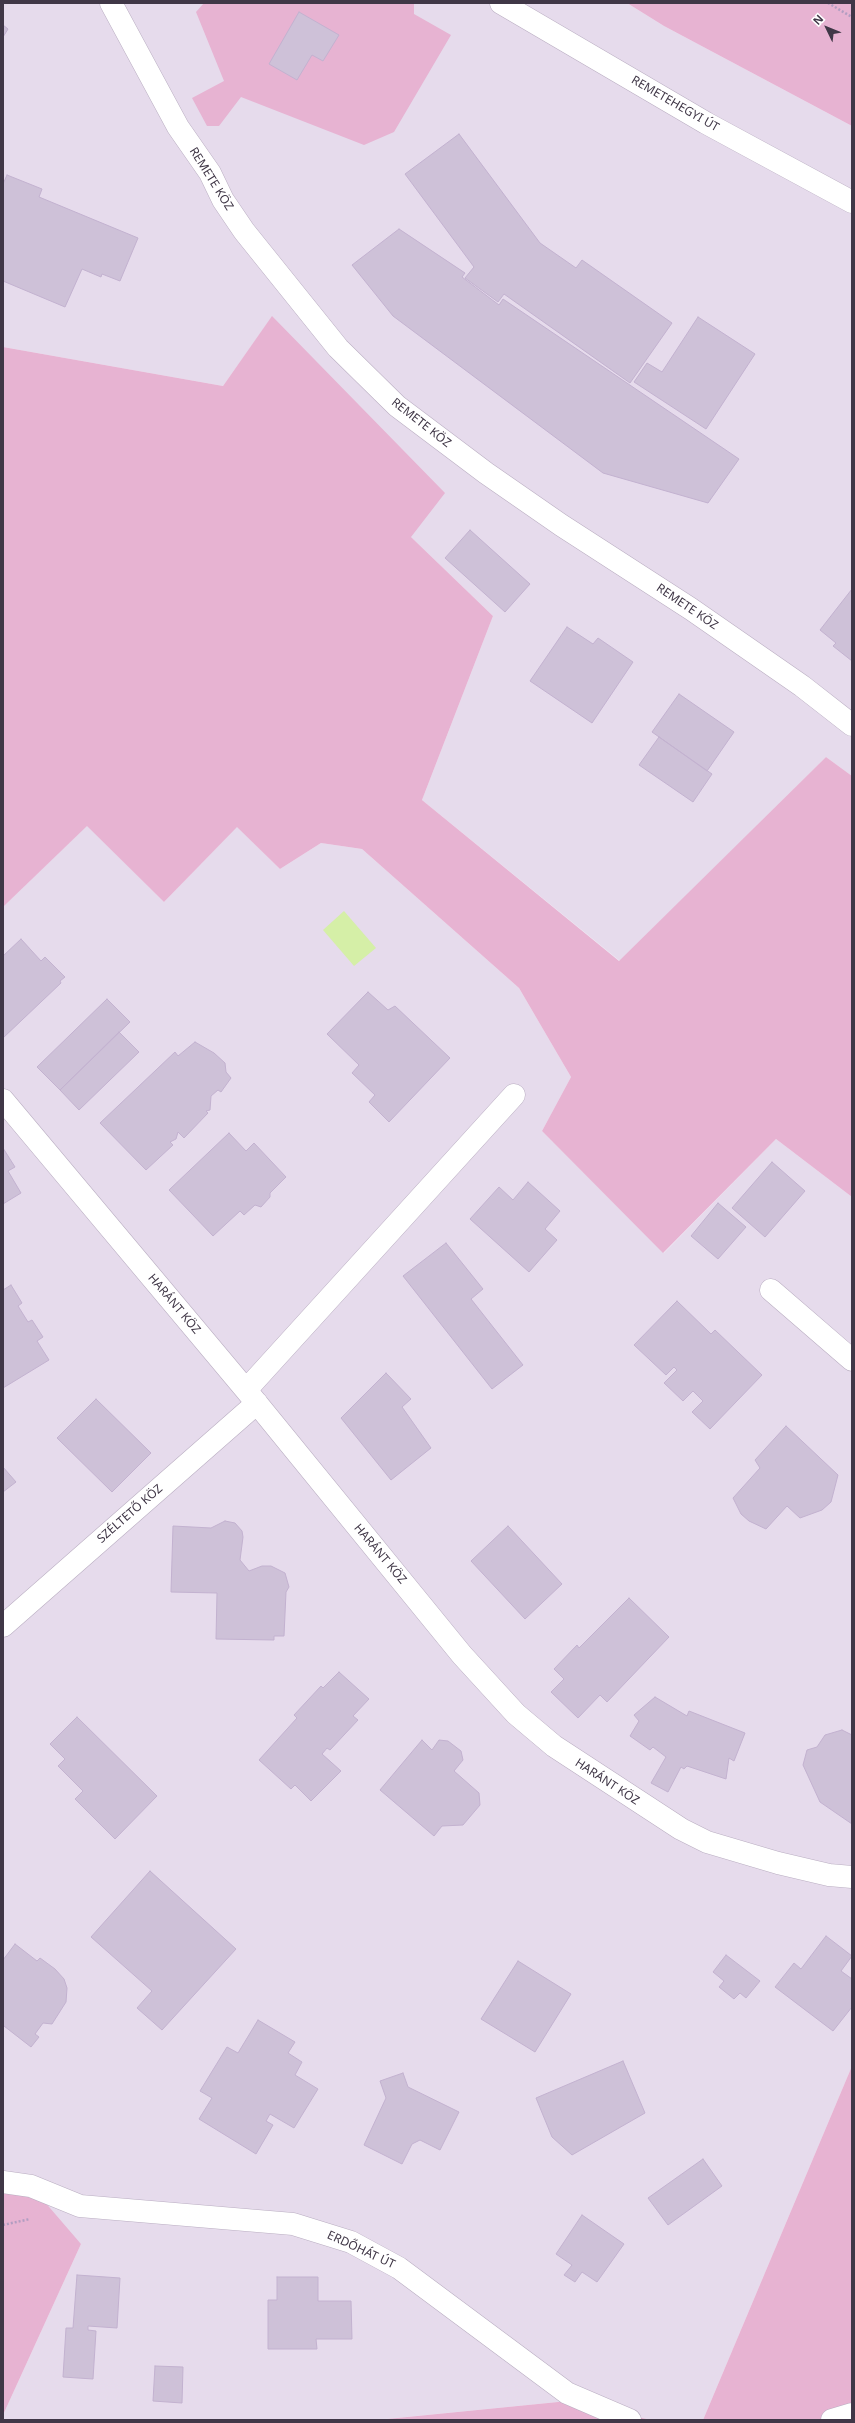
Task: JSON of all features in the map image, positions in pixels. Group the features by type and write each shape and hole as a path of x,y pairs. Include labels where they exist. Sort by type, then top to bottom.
{"street":[{"name":"REMETE KÖZ","path":"111,3 178,127 210,173 224,200 244,231 338,348 397,406 499,482 561,525 691,609 802,686 852,725"},
{"name":"REMETEHEGYI ÚT","path":"501,3 706,123 852,202"},
{"name":"SZÉLTETŐ KÖZ","path":"3,1626 252,1396 514,1096"},
{"name":"HARÁNT KÖZ","path":"3,1100 252,1396 462,1655 516,1714 554,1746 681,1829 707,1842 778,1863 829,1875 852,1877"},
{"path":"771,1290 852,1360"},
{"name":"ERDŐHÁT ÚT","path":"3,2182 31,2186 80,2206 294,2224 336,2237 399,2268 568,2392 630,2420"},
{"path":"832,2420 852,2414"}],"path":[{"path":"828,3 852,17"}],"shaded area":[{"path":"3,3 627,3 664,26 852,126 852,776 826,757 620,961 422,800 493,616 411,537 272,317 223,386 3,347"},
{"path":"204,3 414,3 414,14 451,35 394,132 364,145 241,97 219,126 207,126 192,98 224,81 196,12"},
{"path":"627,3 852,3 852,126 664,26"},
{"path":"272,316 445,493 411,537 493,616 422,800 619,961 826,757 852,776 852,1197 776,1139 663,1253 542,1131 571,1077 519,988 362,849 321,843 280,869 237,827 164,902 87,826 3,907 3,347 223,386"},
{"path":"87,825 164,902 237,826 280,869 321,843 362,849 519,988 571,1077 542,1131 664,1253 776,1139 852,1197 852,2066 703,2420 651,2420 568,2401 376,2420 3,2420 3,2415 81,2244 3,2181 3,907"},
{"path":"344,911 376,948 354,966 323,930"},
{"path":"852,2066 852,2420 703,2420"},
{"path":"3,2181 31,2186 81,2244 3,2415"},
{"path":"568,2401 651,2420 377,2420"}],"building":[{"path":"299,12 339,35 323,61 312,55 297,80 269,64"},
{"path":"3,25 8,29 3,37"},
{"path":"459,134 540,243 576,268 582,260 672,323 630,383 504,294 498,302 465,278 474,267 405,174"},
{"path":"7,175 42,189 39,197 138,238 120,281 102,274 101,277 82,269 65,307 3,281 3,184"},
{"path":"399,229 465,273 462,277 499,305 503,299 739,459 708,503 603,473 393,316 352,265"},
{"path":"698,317 755,354 706,429 634,382 647,363 662,372"},
{"path":"470,530 530,584 505,612 445,558"},
{"path":"852,589 852,661 833,646 836,643 820,630"},
{"path":"567,627 593,644 598,638 633,662 592,723 530,681"},
{"path":"679,694 734,732 707,771 652,732"},
{"path":"659,737 712,774 693,802 639,765"},
{"path":"21,939 41,961 45,957 65,977 60,981 61,983 3,1038 3,956"},
{"path":"368,992 388,1010 395,1006 450,1058 389,1122 369,1102 375,1095 352,1073 359,1065 327,1034"},
{"path":"107,999 130,1022 60,1090 37,1067"},
{"path":"119,1032 139,1052 79,1110 60,1090"},
{"path":"195,1042 214,1053 225,1063 226,1072 231,1078 221,1092 218,1090 211,1096 210,1110 206,1111 208,1113 184,1138 178,1132 176,1139 170,1142 173,1145 146,1170 100,1123 175,1052 178,1056"},
{"path":"229,1133 246,1151 254,1143 286,1177 270,1193 270,1197 261,1207 255,1205 244,1215 240,1211 213,1236 169,1190"},
{"path":"3,1148 15,1167 8,1171 21,1193 3,1204"},
{"path":"772,1162 805,1191 765,1237 732,1208"},
{"path":"528,1182 560,1211 545,1229 557,1240 529,1272 470,1219 499,1187 513,1200"},
{"path":"718,1203 746,1227 718,1259 691,1236"},
{"path":"446,1243 483,1289 471,1299 523,1365 492,1389 403,1276"},
{"path":"11,1285 22,1303 18,1306 28,1322 32,1320 43,1337 37,1341 49,1360 3,1388 3,1290"},
{"path":"677,1301 711,1334 715,1330 762,1375 710,1429 692,1412 703,1401 693,1391 683,1401 664,1383 677,1370 674,1367 666,1375 634,1345"},
{"path":"386,1373 411,1399 402,1407 431,1448 391,1480 341,1418"},
{"path":"96,1399 151,1453 112,1492 57,1438"},
{"path":"786,1426 838,1475 831,1502 822,1510 800,1518 787,1506 766,1529 749,1521 741,1514 733,1498 760,1468 755,1460"},
{"path":"3,1467 16,1482 3,1492"},
{"path":"225,1521 235,1523 242,1531 243,1537 240,1560 249,1571 262,1566 271,1566 285,1573 289,1587 286,1592 284,1636 274,1636 274,1640 216,1639 217,1593 171,1592 173,1526 211,1528"},
{"path":"508,1526 562,1584 525,1619 471,1561"},
{"path":"629,1598 669,1637 607,1702 600,1695 578,1718 551,1692 564,1679 554,1669 577,1645 579,1648"},
{"path":"339,1672 369,1699 353,1716 358,1720 330,1750 327,1748 322,1754 341,1771 311,1801 295,1785 291,1789 259,1760 297,1718 294,1715 321,1686 323,1688"},
{"path":"655,1697 687,1716 689,1711 745,1733 734,1761 729,1758 726,1779 687,1766 684,1769 681,1767 668,1792 651,1783 666,1757 653,1747 650,1750 630,1736 639,1721 634,1715"},
{"path":"77,1717 157,1796 115,1839 75,1799 83,1791 58,1766 65,1759 50,1744"},
{"path":"842,1730 852,1735 852,1824 820,1802 803,1765 807,1750 817,1747 825,1735"},
{"path":"422,1740 432,1750 439,1740 448,1741 461,1751 463,1760 454,1771 479,1793 480,1805 463,1825 442,1826 434,1836 380,1790"},
{"path":"150,1871 236,1949 162,2030 137,2008 152,1991 91,1937"},
{"path":"826,1936 852,1956 841,1971 852,1979 852,2007 833,2031 775,1987 794,1963 801,1969"},
{"path":"15,1944 37,1961 40,1958 55,1969 64,1979 67,1988 66,2002 52,2024 43,2023 35,2034 39,2037 31,2047 4,2026 3,2028 3,1960"},
{"path":"726,1955 760,1981 746,1998 740,1993 734,1999 719,1987 724,1981 713,1972"},
{"path":"518,1961 571,1994 535,2052 481,2019"},
{"path":"258,2020 295,2042 288,2053 302,2062 295,2075 318,2089 294,2128 270,2114 266,2121 273,2125 256,2154 199,2119 212,2098 200,2091 227,2047 238,2053"},
{"path":"623,2061 645,2113 572,2155 552,2137 536,2098"},
{"path":"403,2073 408,2087 459,2112 440,2150 420,2140 412,2144 402,2164 364,2145 386,2098 380,2081"},
{"path":"703,2159 722,2186 668,2225 648,2198"},
{"path":"582,2215 624,2244 597,2282 582,2272 575,2282 564,2275 572,2265 556,2254"},
{"path":"77,2275 120,2278 117,2328 88,2326 88,2330 96,2331 93,2379 63,2377 66,2328 73,2328"},
{"path":"277,2277 318,2277 318,2301 351,2301 352,2339 316,2339 317,2349 268,2349 268,2300 277,2300"},
{"path":"155,2366 183,2367 182,2403 153,2401"}]}
